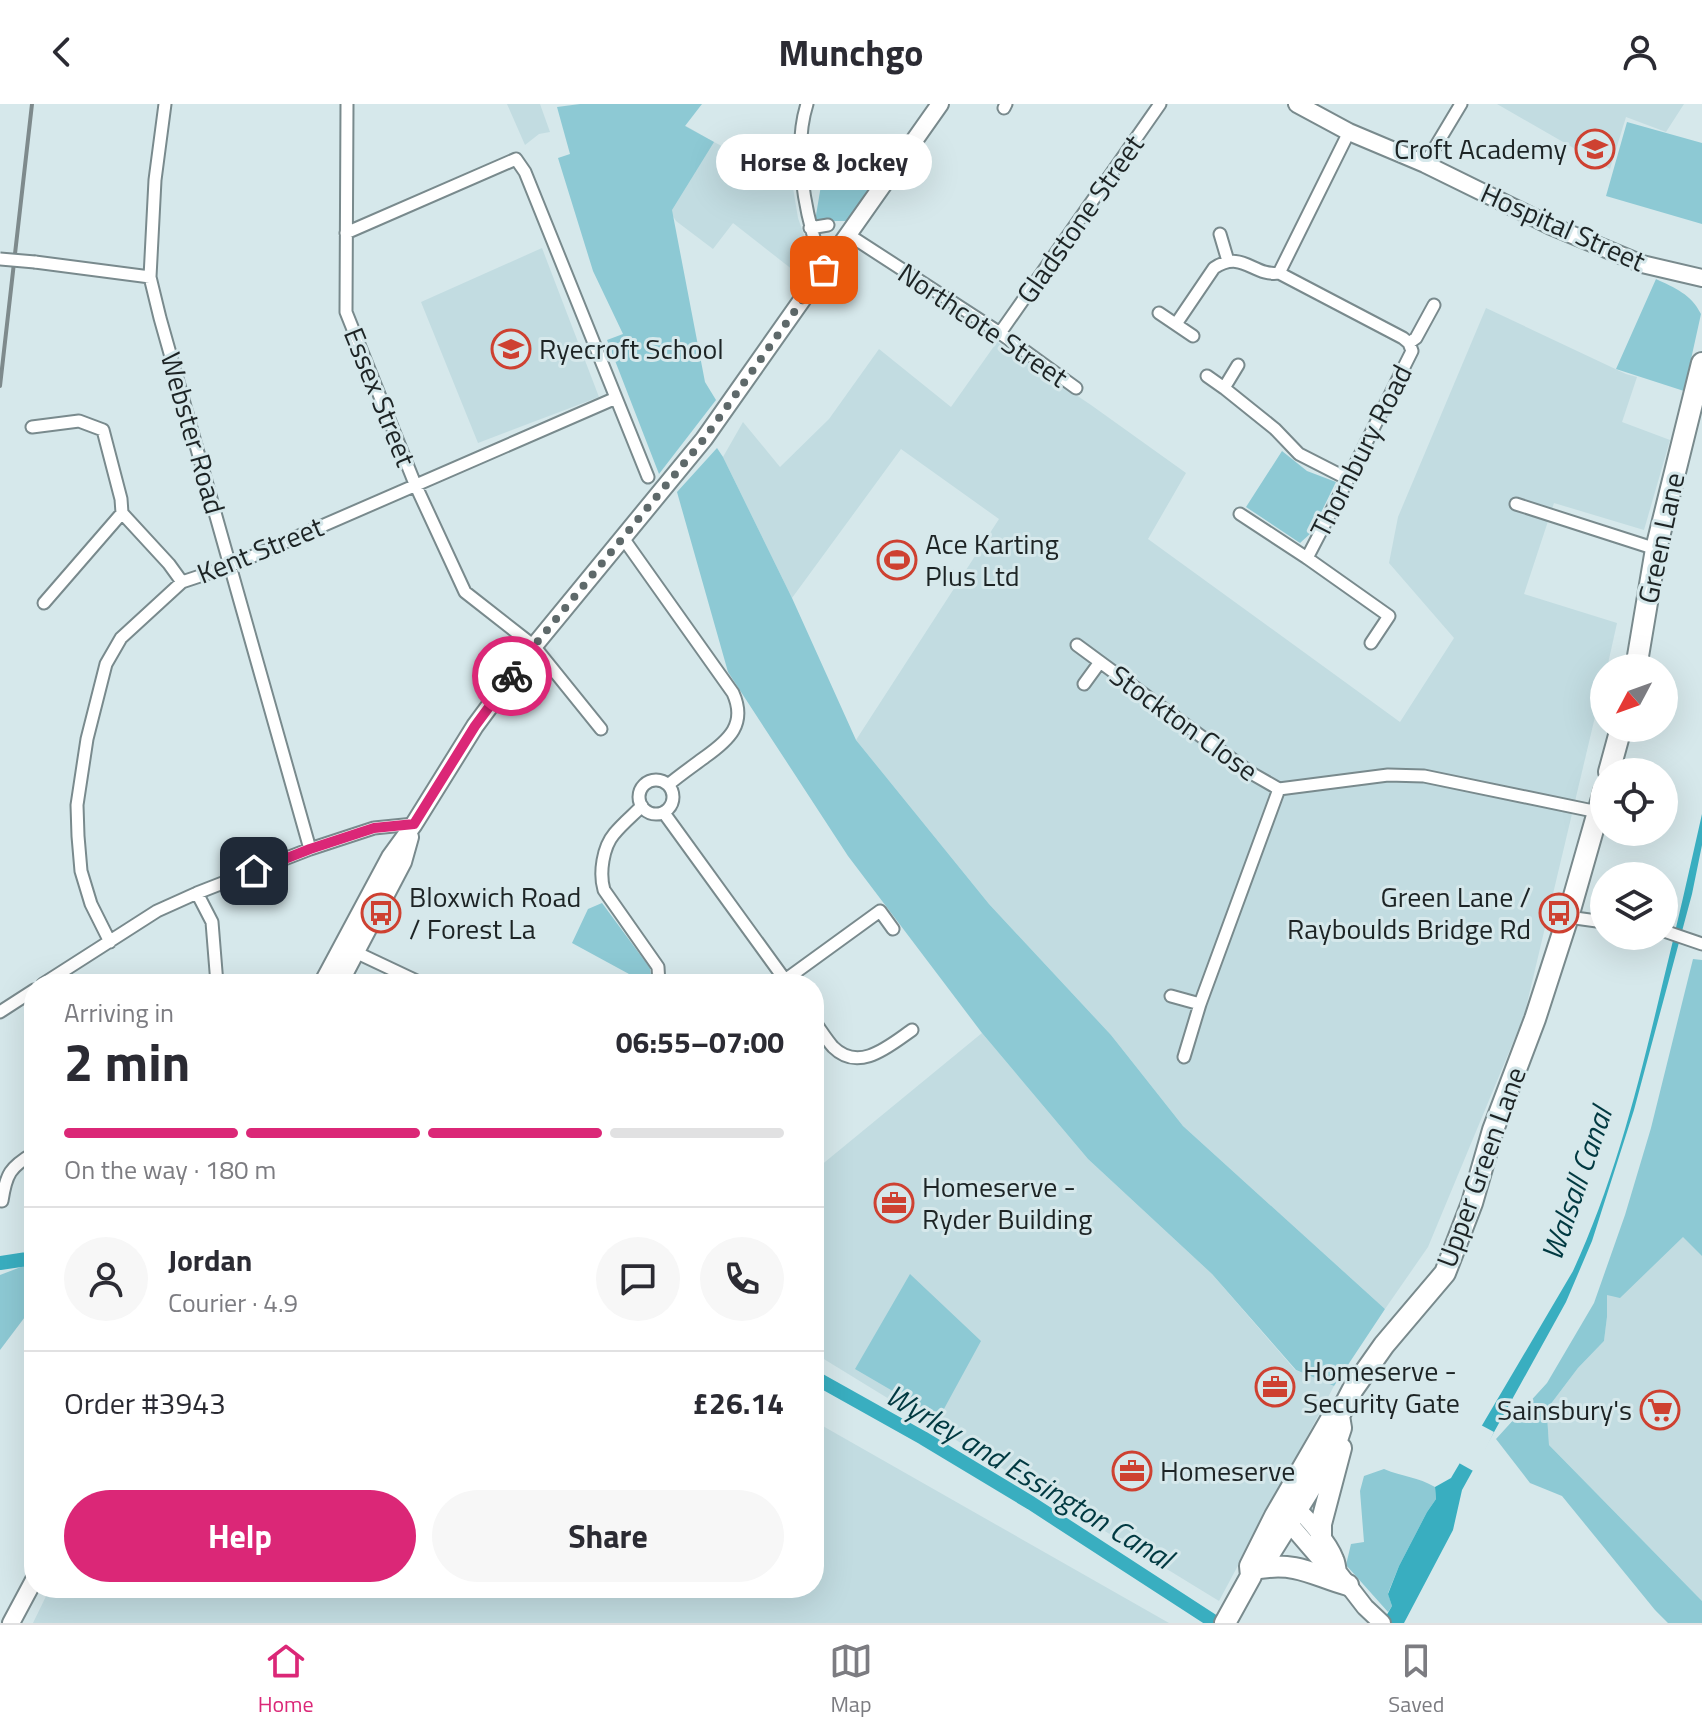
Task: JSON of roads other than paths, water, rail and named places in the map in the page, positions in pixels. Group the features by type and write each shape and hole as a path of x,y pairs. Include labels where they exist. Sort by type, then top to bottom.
{"highway":[{"name":"Green Lane","path":"1638,654 1656,549 1702,363"},
{"path":"1568,917 1590,840"},
{"name":"Upper Green Lane","path":"1339,1416 1353,1389 1384,1345 1445,1273 1472,1203 1493,1130 1535,1019 1568,917"},
{"path":"1225,1623 1256,1572 1330,1421 1339,1416 1341,1428 1338,1437 1286,1512"},
{"path":"1321,1537 1321,1524 1341,1446 1338,1437"},
{"path":"1256,1572 1271,1566 1301,1569 1328,1580 1343,1579"}],"main road":[{"path":"342,974 349,949 390,857 475,726 534,646 704,439 940,104"},
{"name":"Hospital Street","path":"1297,104 1349,132 1425,164 1551,226 1642,264 1702,278"},
{"path":"330,974 349,949"},
{"path":"1286,1512 1321,1537 1335,1558 1343,1579"},
{"path":"1286,1512 1326,1566 1343,1579 1376,1617"},
{"path":"11,1623 24,1598"}],"street":[{"name":"Webster Road","path":"165,104 155,180 150,277 310,849"},
{"name":"Essex Street","path":"347,104 346,312 415,484 465,592 534,646 601,729"},
{"name":"Gladstone Street","path":"1000,333 1160,104"},
{"path":"1425,164 1461,104"},
{"path":"804,105 804,199 818,251"},
{"path":"1279,273 1349,132"},
{"path":"346,233 516,159 525,172 648,477"},
{"path":"810,228 828,225"},
{"path":"1176,324 1214,268 1228,261 1220,234"},
{"name":"Northcote Street","path":"849,235 1000,333 1076,388"},
{"path":"0,259 150,277"},
{"name":"Thornbury Road","path":"1228,261 1234,260 1271,274 1279,273 1403,338 1412,351 1307,558"},
{"name":"Thornbury Road","path":"1409,343 1416,338 1434,305"},
{"path":"1159,313 1193,336"},
{"path":"1224,388 1238,365"},
{"path":"1207,376 1275,429 1299,454 1348,479"},
{"name":"Kent Street","path":"110,942 91,904 81,871 77,805 87,739 106,664 121,638 182,582 230,566 616,398"},
{"path":"32,427 79,421 103,430 122,513 182,582"},
{"path":"1516,504 1656,549"},
{"path":"44,603 122,513"},
{"name":"Thornbury Road","path":"1240,514 1389,616 1371,643"},
{"path":"623,538 738,703 736,726 726,742 668,785"},
{"name":"Stockton Close","path":"1077,645 1251,773 1279,789 1388,775 1424,776 1590,810"},
{"name":"Stockton Close","path":"1084,684 1100,662"},
{"path":"652,781 668,785 673,794 668,810 655,815 642,806 640,791 645,785 652,781"},
{"path":"1184,1057 1200,1004 1279,789"},
{"path":"642,806 611,837 603,861 602,883 658,967 658,974"},
{"path":"664,813 780,974"},
{"path":"59,974 157,911 197,893 374,828 414,824"},
{"path":"197,893 212,922 216,974"},
{"path":"797,974 880,911 893,929"},
{"path":"1568,917 1590,920"},
{"path":"349,949 402,974"},
{"path":"0,1012 24,996"},
{"path":"1171,996 1200,1004"},
{"path":"824,1034 842,1054 865,1058 912,1030"},
{"path":"2,1201 10,1188 11,1169 24,1160"}],"waterway":[{"name":"Wyrley and Essington Canal","path":"0,1263 24,1259"},
{"name":"Wyrley and Essington Canal","path":"824,1383 1031,1503 1216,1623"}],"railway":[{"path":"0,386 32,104"}],"place":[{"name":"Croft Academy","path":"1595,149"},
{"name":"Horse & Jockey","path":"824,270"},
{"name":"Ryecroft School","path":"511,349"},
{"name":"Ace Karting Plus Ltd","path":"897,560"},
{"name":"Bloxwich Road / Forest La","path":"381,913"},
{"name":"Green Lane / Rayboulds Bridge Rd","path":"1559,913"},
{"name":"Homeserve - Ryder Building","path":"894,1203"},
{"name":"Homeserve - Security Gate","path":"1275,1387"},
{"name":"Sainsbury's","path":"1660,1410"},
{"name":"Homeserve","path":"1132,1471"}],"water label":[{"name":"Walsall Canal","path":"1577,1184"}]}
